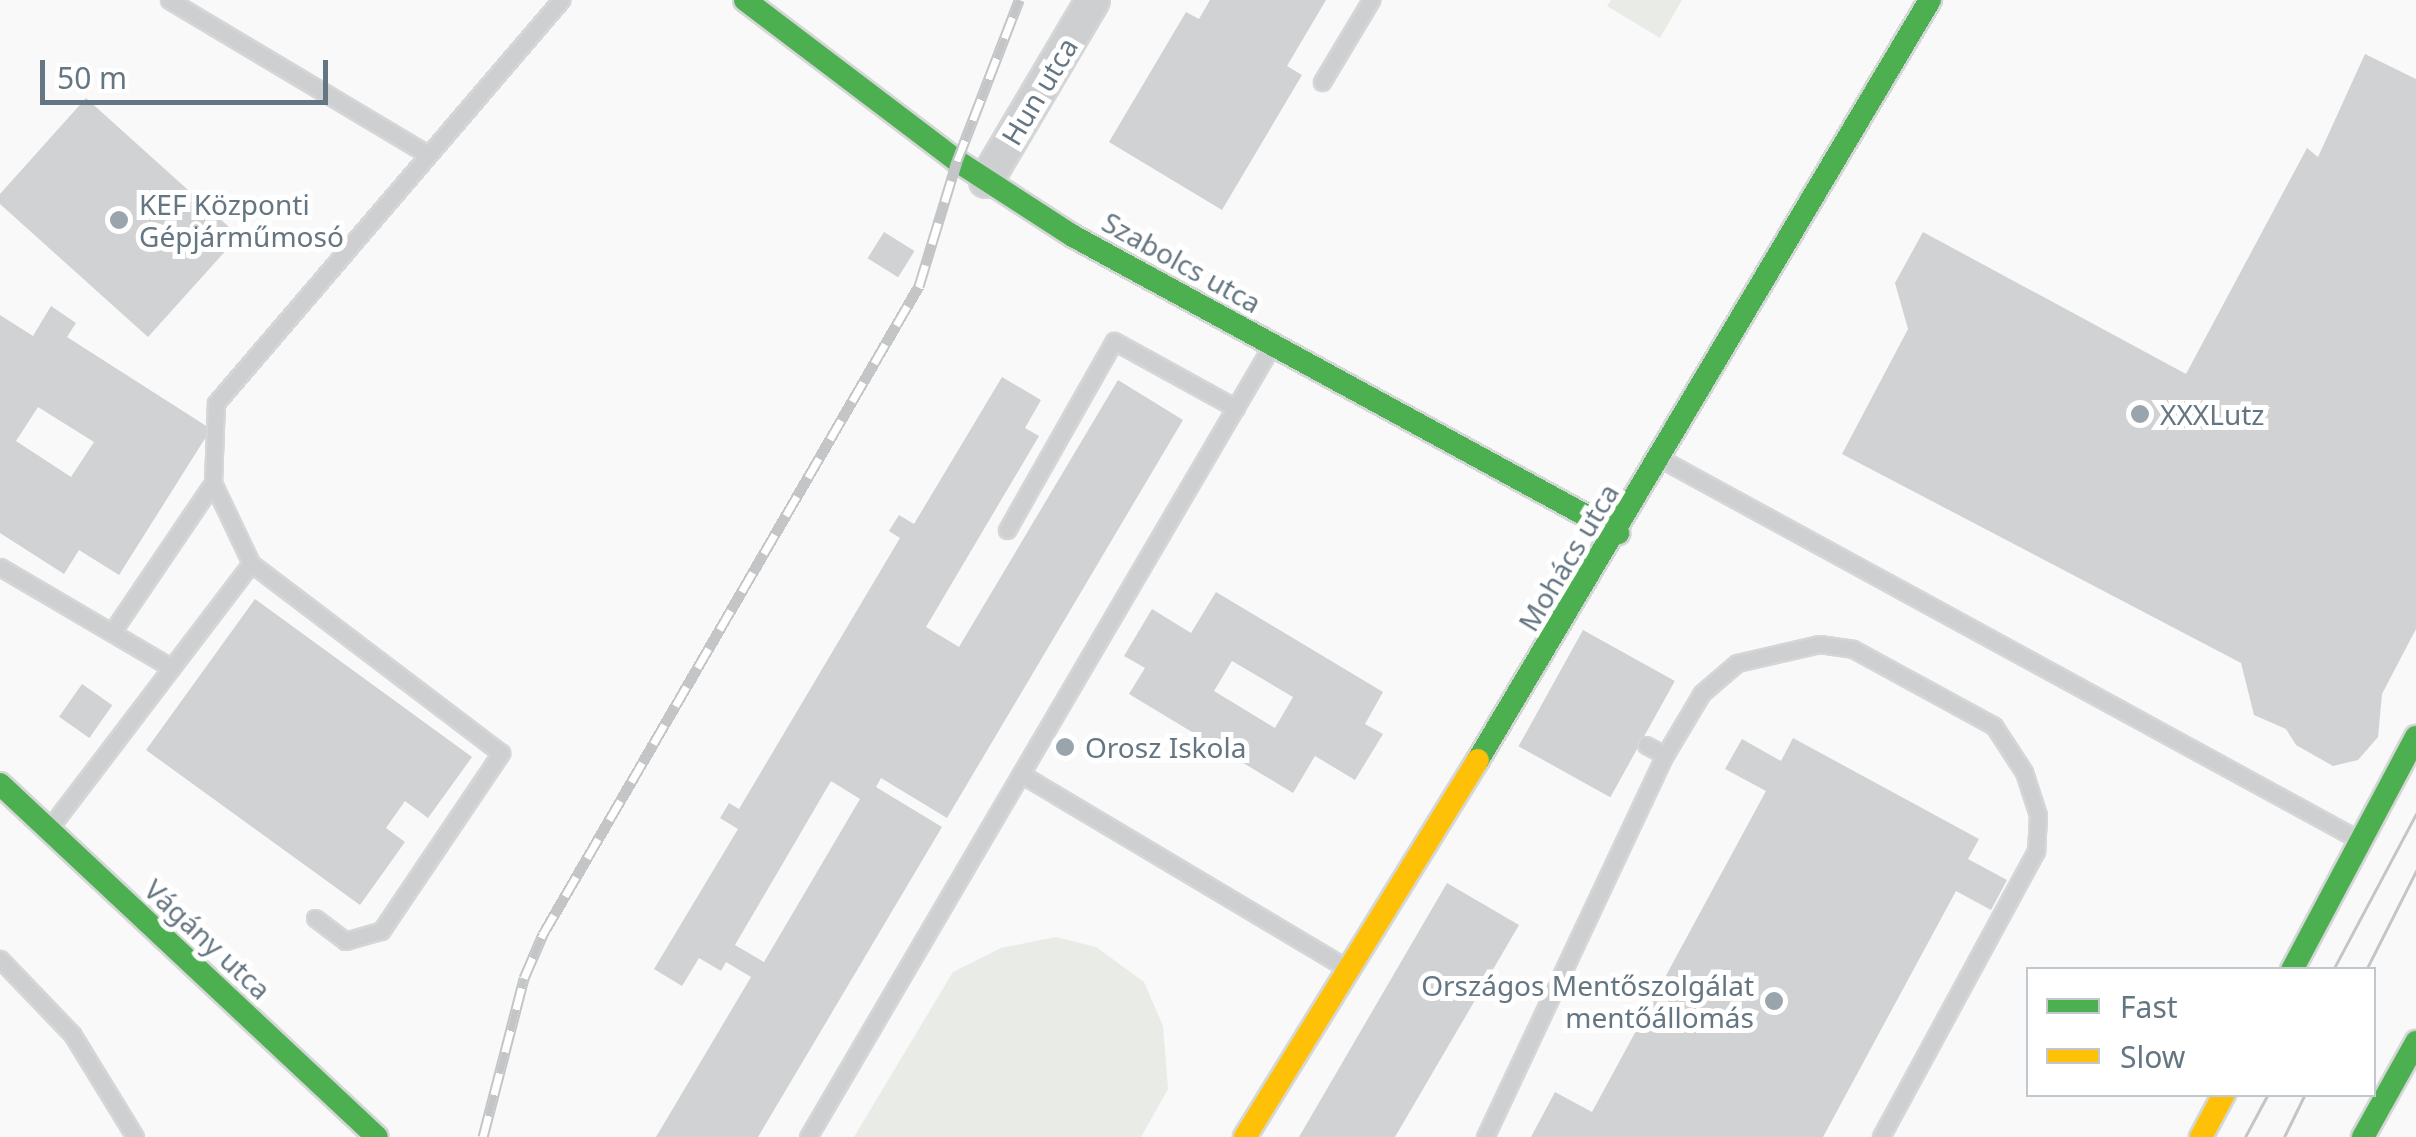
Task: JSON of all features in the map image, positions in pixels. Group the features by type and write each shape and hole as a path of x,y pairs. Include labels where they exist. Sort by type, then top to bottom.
{"street":[{"name":"Szabolcs utca","path":"745,0 986,181 1272,346 1618,532"},
{"name":"Hun utca","path":"986,181 1092,0"},
{"name":"Mohács utca","path":"1245,1137 1347,968 1532,686 1930,0"},
{"path":"2294,967 2416,738"},
{"name":"Vágány utca","path":"0,784 376,1137"},
{"path":"2363,1137 2416,1042"},
{"path":"2201,1137 2222,1097"}],"lane":[{"path":"169,0 426,154"},
{"path":"315,918 345,941 381,931 501,753 251,562 235,541 213,483 216,402 561,0"},
{"path":"1322,82 1371,0"},
{"path":"1007,530 1114,341 1236,408"},
{"path":"808,1137 1272,346"},
{"path":"1662,459 2360,844"},
{"path":"112,632 213,483"},
{"path":"49,830 251,562"},
{"path":"0,566 172,668"},
{"path":"1485,1137 1665,755 1702,693 1737,663 1819,644 1852,649 1994,726 2024,772 2038,814 2036,851 1882,1137"},
{"path":"1646,745 1665,755"},
{"path":"2190,758 2360,844"},
{"path":"1021,774 1347,968"},
{"path":"0,960 72,1034 135,1137"}],"shaded area":[{"path":"1611,0 1682,0 1660,38 1607,6"},
{"path":"1056,937 1096,947 1144,982 1163,1026 1168,1089 1141,1137 854,1137 953,972 1001,948"}],"building":[{"path":"1210,0 1326,0 1287,66 1302,75 1222,210 1109,142 1186,12 1199,19"},
{"name":"XXXLutz","path":"2365,54 2416,79 2416,629 2382,694 2378,737 2358,760 2333,766 2296,745 2286,729 2254,715 2241,663 1842,454 1908,329 1895,283 1923,232 2186,374 2307,148 2318,157"},
{"name":"KEF Központi Gépjárműmosó","path":"86,98 239,236 148,337 0,204 0,194"},
{"path":"884,232 915,251 898,277 868,258"},
{"path":"51,306 76,323 67,337 211,429 119,575 79,550 64,574 0,533 0,315 33,336","holes":["38,407 94,442 71,477 16,441"]},
{"path":"1002,377 1041,400 1025,428 1039,436 926,627 959,647 1118,380 1183,420 947,818 881,778 876,787 942,827 758,1137 656,1137 751,977 726,962 721,971 699,958 682,986 654,969 738,829 720,818 729,803 739,809 900,538 889,531 899,515 914,524","holes":["831,781 860,799 764,962 735,945"]},
{"path":"1216,592 1383,692 1365,724 1383,734 1355,780 1315,756 1293,793 1129,694 1145,668 1124,656 1152,609 1191,633","holes":["1232,661 1293,697 1275,728 1214,691"]},
{"path":"255,599 472,757 428,818 405,801 386,828 405,842 360,905 146,750"},
{"path":"1583,630 1675,681 1610,797 1519,746"},
{"path":"82,684 112,705 89,738 59,717"},
{"name":"Országos Mentőszolgálat mentőállomás","path":"1793,738 1979,839 1968,859 2007,880 1991,910 1956,891 1823,1137 1531,1137 1555,1092 1592,1112 1766,791 1725,769 1742,739 1781,761"},
{"path":"1447,883 1519,925 1395,1137 1299,1137"}],"tram line":[{"path":"2335,967 2416,814"},
{"path":"2368,967 2416,871"},
{"path":"2245,1137 2266,1097"},
{"path":"2284,1137 2304,1097"}],"railway":[{"path":"483,1137 524,978 543,934 919,286 957,161 1019,0"}],"traffic: fast":[{"path":"745,0 957,161 1073,236 1618,533"},
{"path":"1478,760 1930,0"},
{"path":"2294,967 2416,737"},
{"path":"0,784 377,1137"},
{"path":"2363,1137 2416,1042"}],"traffic: slow":[{"path":"1245,1137 1478,760"},
{"path":"2201,1137 2222,1097"}],"place":[{"name":"KEF Központi Gépjárműmosó","path":"119,220"},
{"name":"XXXLutz","path":"2140,414"},
{"name":"Orosz Iskola","path":"1065,747"},
{"name":"Országos Mentőszolgálat mentőállomás","path":"1774,1001"}]}
